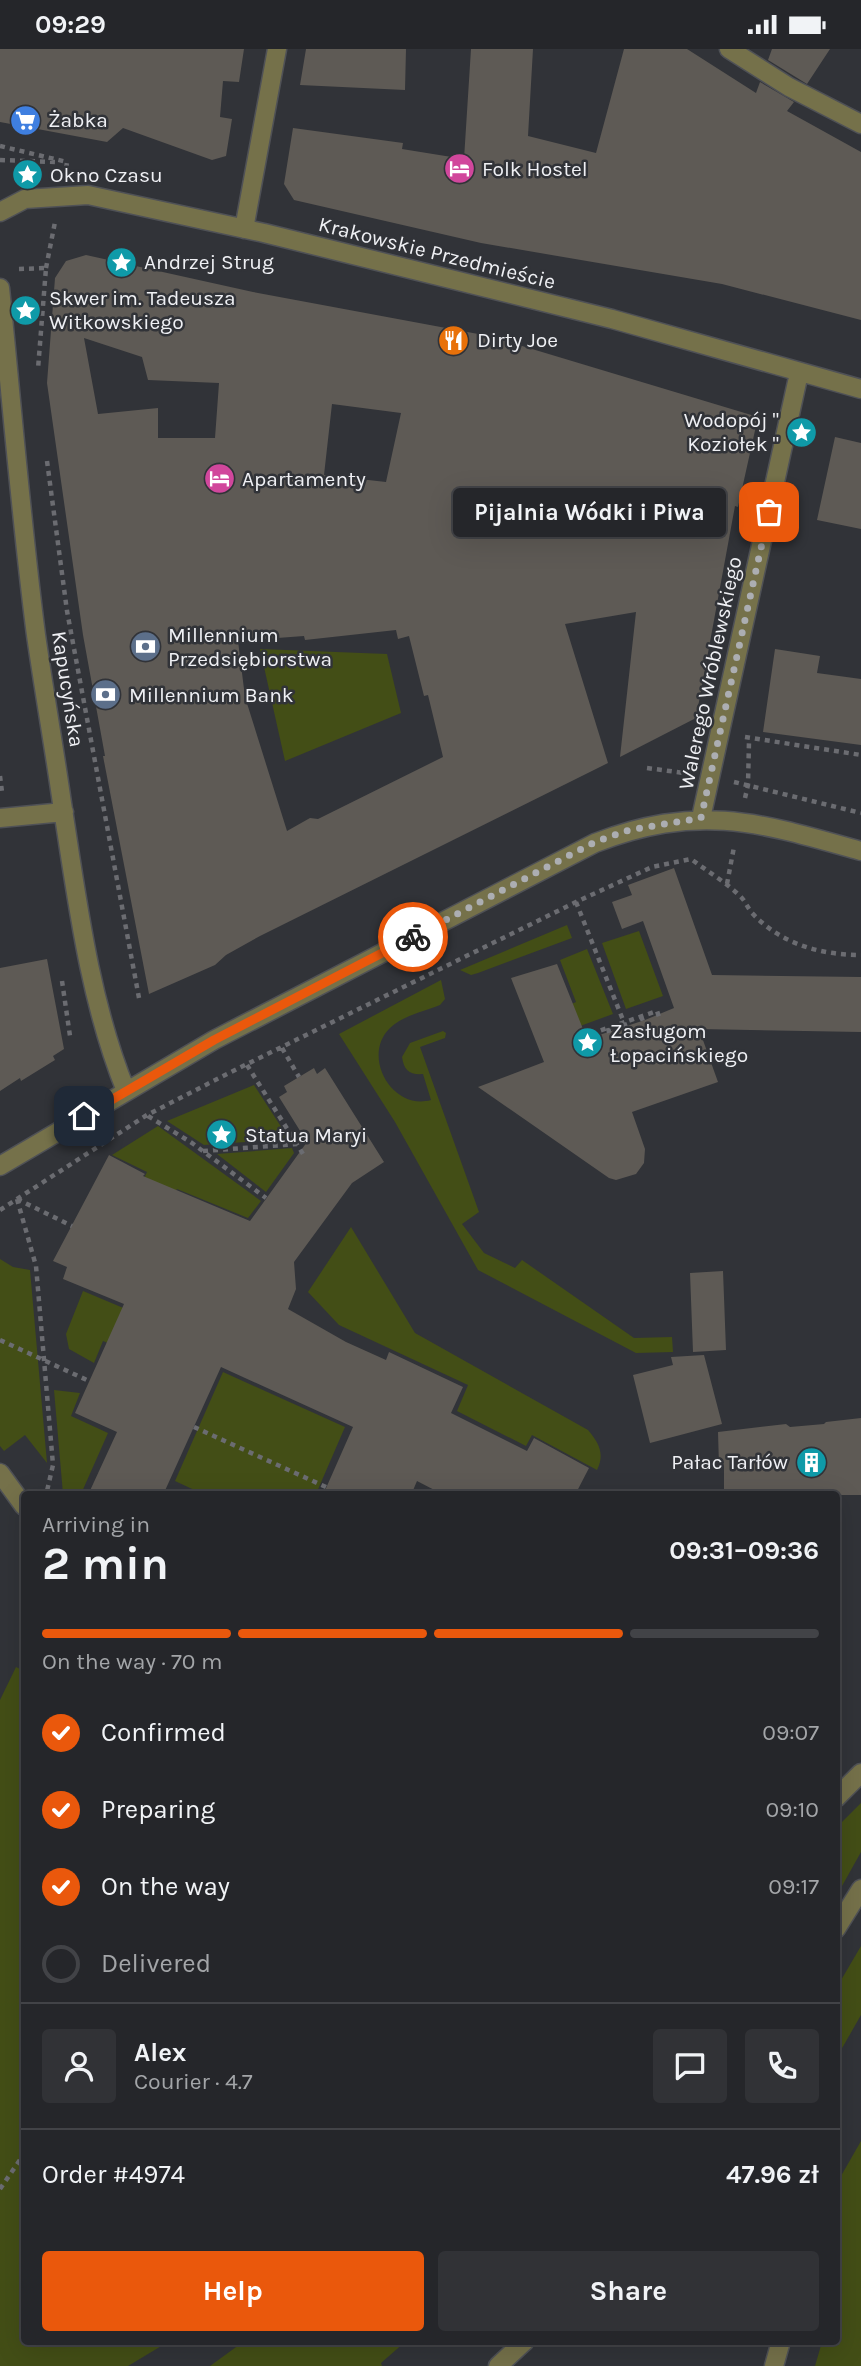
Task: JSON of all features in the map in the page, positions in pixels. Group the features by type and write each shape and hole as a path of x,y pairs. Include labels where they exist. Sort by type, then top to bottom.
{"street":[{"path":"244,229 277,49"},
{"path":"729,49 789,87 861,124"},
{"name":"Krakowskie Przedmieście","path":"0,212 25,199 88,195 244,229 612,320 861,389"},
{"name":"Kapucyńska","path":"0,288 36,635 79,912 111,1055 126,1091"},
{"name":"Walerego Wróblewskiego","path":"701,818 799,373"},
{"path":"0,818 64,812"},
{"path":"0,1167 126,1091 301,994 595,842 629,830 701,818 772,826 861,851"},
{"path":"0,1473 21,1502"},
{"path":"840,1794 861,1773"},
{"path":"840,1923 861,1889"},
{"path":"498,2366 521,2345"},
{"path":"774,2366 780,2345"}],"path":[{"path":"0,160 67,162"},
{"path":"11,269 46,268 38,370"},
{"path":"46,451 67,611 139,998"},
{"path":"745,798 751,724"},
{"path":"721,730 749,738 861,755"},
{"path":"647,768 710,777 861,813"},
{"path":"0,776 2,799 35,815"},
{"path":"727,884 734,843"},
{"path":"0,1210 147,1115 652,867 691,859 727,884 743,898 752,912 798,946 829,954 861,955"},
{"path":"576,902 627,1030"},
{"path":"62,981 70,1036"},
{"path":"593,1042 590,1034 657,1011 659,1017"},
{"path":"641,1016 644,1024"},
{"path":"608,1028 610,1036"},
{"path":"282,1048 299,1077"},
{"path":"247,1065 303,1154"},
{"path":"147,1115 203,1151 266,1198"},
{"path":"203,1151 297,1144"},
{"path":"17,1199 72,1226"},
{"path":"17,1199 36,1266 46,1359 53,1465 47,1491"},
{"path":"0,1341 46,1359 89,1381"},
{"path":"194,1427 326,1487"},
{"path":"0,2189 21,2158"}],"green space":[{"path":"260,649 387,654 401,713 285,761"},
{"path":"567,925 572,938 471,975 460,970"},
{"path":"639,931 663,996 626,1009 602,943"},
{"path":"587,949 613,1014 572,1029 563,1008 576,1002 560,960"},
{"path":"441,980 445,999 440,1005 407,1017 390,1028 382,1040 380,1066 385,1079 404,1097 417,1101 431,1100 423,1074 408,1071 402,1057 410,1043 443,1031 446,1033 445,1038 420,1047 479,1212 462,1224 484,1253 515,1268 522,1260 634,1338 672,1337 673,1352 636,1353 478,1270 395,1122 339,1034"},
{"path":"254,1085 289,1139 204,1145 167,1121"},
{"path":"158,1126 261,1201 248,1218 177,1189 172,1197 133,1201 147,1172 112,1155"},
{"path":"292,1148 294,1153 266,1192 217,1154"},
{"path":"351,1227 415,1333 588,1430 600,1449 601,1459 597,1470 532,1435 526,1446 457,1411 468,1385 339,1325 308,1292"},
{"path":"0,1259 13,1267 30,1270 47,1463 25,1435 4,1451 0,1446"},
{"path":"83,1291 159,1323 144,1358 103,1341 94,1363 69,1349 66,1334"},
{"path":"223,1372 345,1427 317,1491 197,1491 175,1481"},
{"path":"54,1390 80,1393 71,1416 108,1433 82,1491 63,1491"},
{"path":"16,1667 21,1670 21,2345 163,2345 128,2366 0,2366 0,1700"},
{"path":"861,1803 861,1852 840,1890 840,1824"},
{"path":"861,1946 861,2015 840,2052 840,1982"},
{"path":"861,2141 861,2366 815,2366 821,2345 840,2345 840,2178"},
{"path":"239,2345 402,2345 381,2363 382,2366 210,2366"}],"building":[{"path":"0,49 244,49 239,82 223,81 220,117 232,119 226,156 212,160 123,128 107,142 0,122"},
{"path":"306,49 406,49 405,90 300,85"},
{"path":"471,49 533,49 528,136 596,153 624,49 687,49 756,93 760,82 794,102 787,111 861,152 861,320 722,284 481,243 294,200 284,184 293,128 403,143 402,149 464,159"},
{"path":"772,49 830,49 807,84 768,60"},
{"path":"86,255 253,292 489,336 758,417 738,507 735,506 696,718 620,757 636,612 565,624 608,763 260,936 226,955 215,965 149,994 103,756 47,383 55,278 66,261","holes":["84,338 142,357 148,380 219,383 215,438 158,438 158,408 98,414","332,404 401,413 386,482 324,475","396,630 398,639 409,636 424,696 428,695 443,757 318,819 310,818 287,831 245,697 238,641 304,636 305,640"]},
{"path":"835,437 861,443 861,529 817,520"},
{"path":"775,649 820,656 817,673 861,679 861,745 763,732"},
{"path":"674,868 712,975 861,977 861,1032 699,1029 718,1082 632,1112 645,1149 644,1163 636,1174 616,1180 609,1178 478,1087 544,1062 511,978 557,964 587,1039 674,1008 643,921 622,929 612,902 632,895 628,885"},
{"path":"47,959 64,1049 53,1056 55,1060 0,1091 0,968"},
{"path":"314,1068 317,1074 325,1068 384,1162 352,1183 294,1262 296,1289 288,1309 346,1342 386,1360 389,1352 463,1387 451,1413 527,1451 534,1438 589,1468 577,1491 436,1491 417,1481 413,1491 325,1491 353,1427 221,1367 165,1491 90,1491 117,1432 75,1413 124,1304 63,1279 67,1267 53,1261 109,1155 145,1174 143,1176 250,1221 307,1142 279,1097 287,1092 284,1086"},
{"path":"723,1271 726,1350 693,1352 690,1273"},
{"path":"704,1355 722,1424 650,1443 633,1375 673,1365 671,1357"},
{"name":"Pałac Tarłów","path":"861,1418 861,1495 840,1495 840,1491 724,1491 724,1466 719,1466 718,1432"}],"way so far":[{"path":"413,937 595,842 629,830 701,818 769,512"}],"place":[{"name":"Żabka","path":"25,120"},
{"name":"Folk Hostel","path":"459,169"},
{"name":"Okno Czasu","path":"27,175"},
{"name":"Andrzej Strug","path":"121,262"},
{"name":"Skwer im. Tadeusza Witkowskiego","path":"26,310"},
{"name":"Dirty Joe","path":"454,340"},
{"name":"Wodopój \" Koziołek \"","path":"802,432"},
{"name":"Apartamenty","path":"219,479"},
{"name":"Pijalnia Wódki i Piwa","path":"769,512"},
{"name":"Millennium Przedsiębiorstwa","path":"145,647"},
{"name":"Millennium Bank","path":"106,695"},
{"name":"Zasługom Łopacińskiego","path":"587,1043"},
{"name":"Statua Maryi","path":"222,1135"},
{"name":"Pałac Tarłów","path":"811,1462"}],"route":[{"path":"84,1116 214,1040 413,937"}]}
